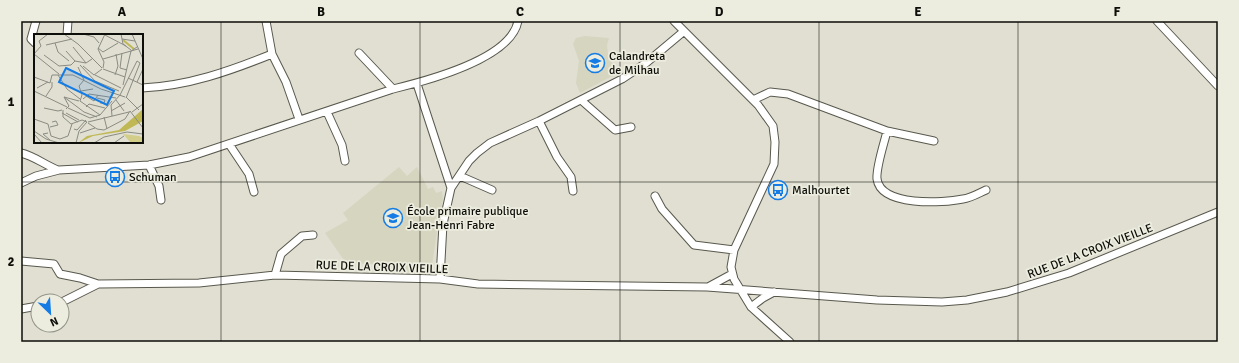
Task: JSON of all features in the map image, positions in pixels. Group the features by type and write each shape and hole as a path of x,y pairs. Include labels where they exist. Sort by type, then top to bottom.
{"street":[{"path":"34,42 31,39 36,21"},
{"path":"67,34 68,21"},
{"path":"266,21 272,54 286,82 299,119"},
{"path":"21,183 36,176 58,170 149,164 189,156 229,144 299,119 327,112 393,89 417,84 485,58 506,42 518,21"},
{"path":"674,21 683,32 753,100 766,114 773,126 775,152 774,164 734,250 731,267 733,277 751,307 790,342"},
{"path":"1157,21 1218,86"},
{"path":"440,279 443,224 451,188 469,161 490,143 540,121 622,79 646,63 683,32"},
{"path":"359,53 393,89"},
{"path":"143,88 162,87 211,76 272,54"},
{"path":"417,84 451,188"},
{"path":"753,100 770,92 788,94 887,131 934,141"},
{"path":"582,100 615,130 631,127"},
{"path":"327,112 342,145 345,161"},
{"path":"540,121 557,157 571,177 573,191"},
{"path":"887,131 877,173 877,181 886,193 898,199 942,202 965,199 986,190"},
{"path":"229,144 249,174 254,192"},
{"path":"21,153 30,155 44,164 58,170"},
{"path":"149,164 159,186 161,200"},
{"path":"460,176 492,190"},
{"path":"655,196 662,209 694,245 734,250"},
{"name":"RUE DE LA CROIX VIEILLE","path":"70,298 98,284 198,283 275,275 440,279 478,284 707,287 877,300 942,302 967,300 1007,292 1069,273 1218,212"},
{"path":"275,275 281,254 302,236 313,235"},
{"path":"21,261 54,264 60,274 80,278 98,284"},
{"name":"RUE DE LA CROIX VIEILLE","path":"707,287 733,277"},
{"path":"751,307 774,292"}],"shaded area":[{"name":"Calandreta de Milhau","path":"585,36 609,38 607,45 608,55 618,73 580,93 576,83 579,61 573,44 576,38"},
{"name":"École primaire publique Jean-Henri Fabre","path":"399,167 407,176 417,167 428,189 433,187 436,193 442,191 443,200 432,266 425,272 375,271 375,264 346,263 325,233 348,220 343,213"}],"place":[{"name":"Calandreta de Milhau","path":"595,63"},
{"name":"Schuman","path":"115,177"},
{"name":"Malhourtet","path":"778,190"},
{"name":"École primaire publique Jean-Henri Fabre","path":"393,218"}]}
